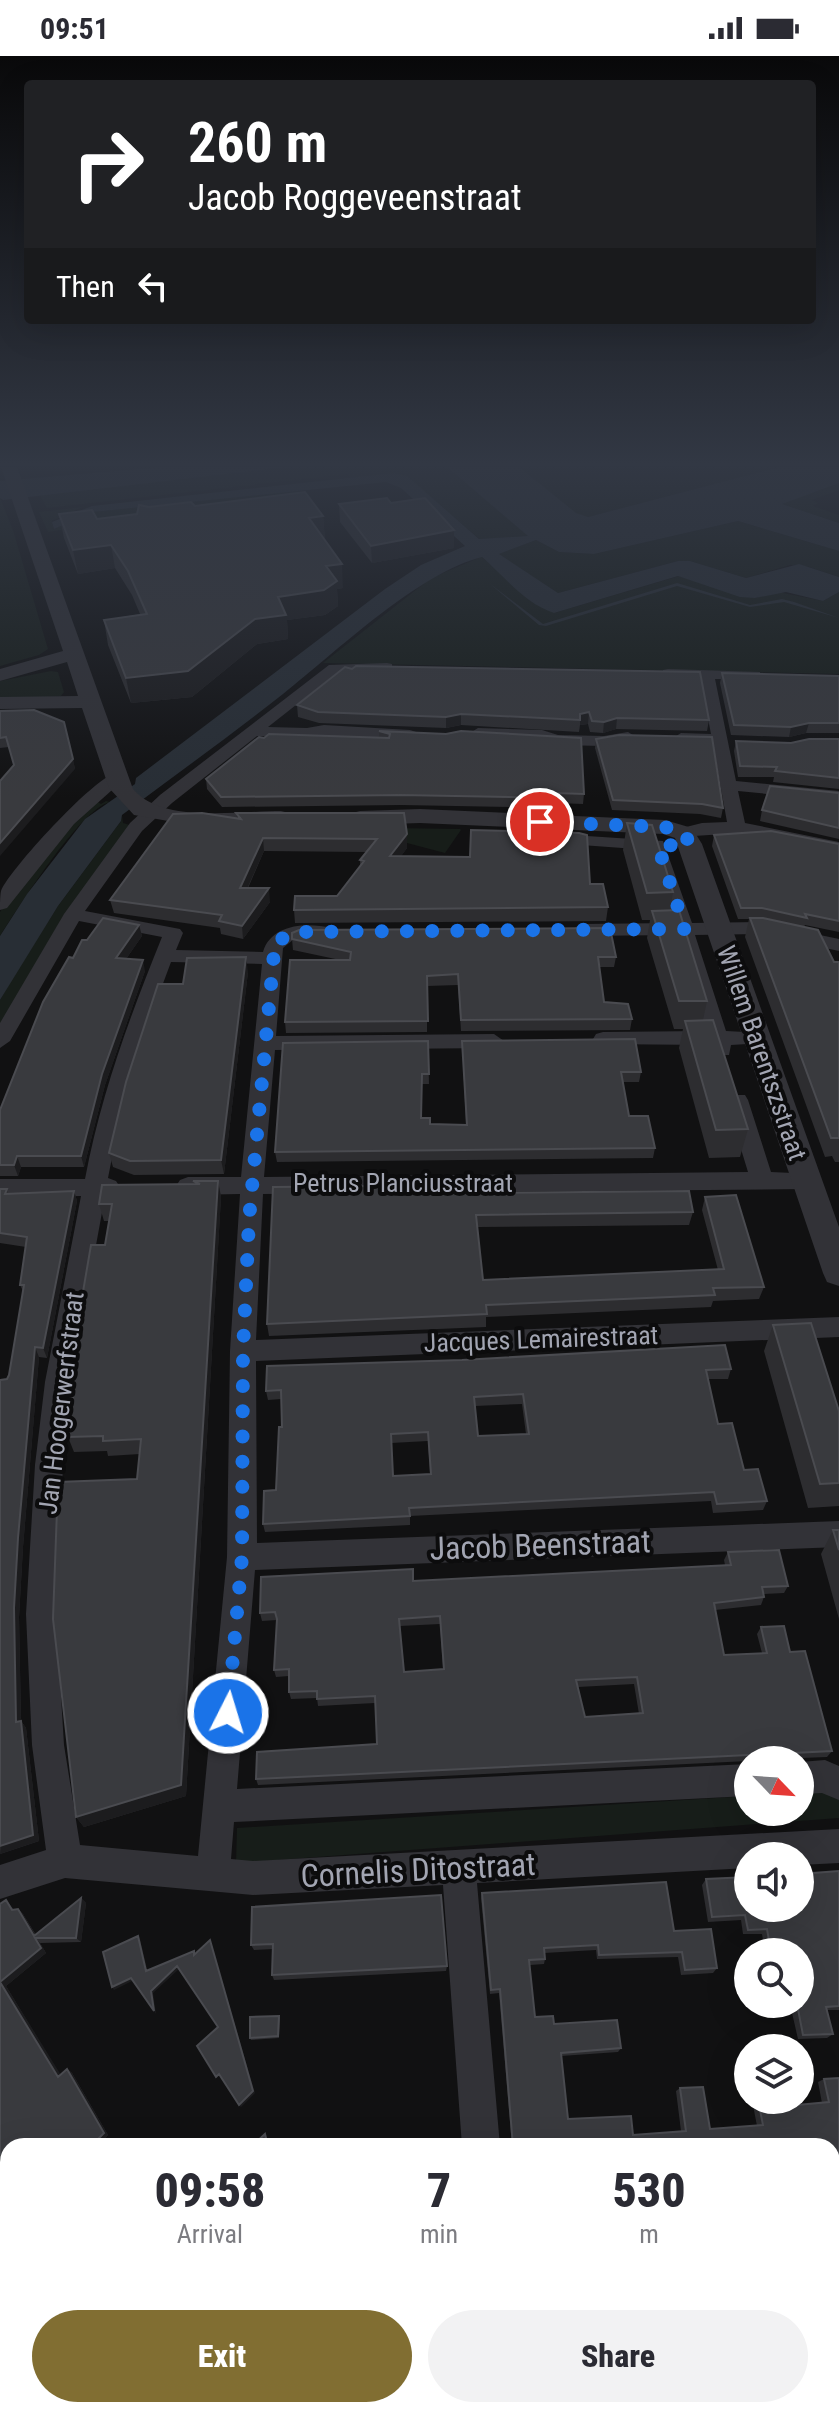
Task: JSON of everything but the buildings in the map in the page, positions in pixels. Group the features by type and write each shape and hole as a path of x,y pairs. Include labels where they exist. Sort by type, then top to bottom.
{"street":[{"path":"47,577 118,783 144,810 175,817 310,818"},
{"path":"0,675 73,654"},
{"path":"0,1041 73,914 144,810 334,668 398,667"},
{"path":"644,673 767,675"},
{"path":"707,674 726,742 737,827"},
{"path":"0,703 88,702"},
{"path":"253,731 307,733 324,730 433,736"},
{"path":"461,733 542,735 556,740 653,738 726,742"},
{"path":"0,904 90,795 118,783"},
{"path":"730,785 839,796"},
{"path":"341,818 665,827 687,839"},
{"path":"587,841 658,846 687,839 695,829 737,827 839,847"},
{"name":"Willem Barentszstraat","path":"687,839 839,1273"},
{"name":"Willem Barentszstraat","path":"658,846 762,1181"},
{"path":"73,914 173,933 164,956 272,958"},
{"path":"564,930 759,928 839,945"},
{"path":"213,1873 242,1557 243,1351 252,1184 272,958 275,942 285,935 296,932 341,932"},
{"name":"Jan Hoogerwerfstraat","path":"65,1861 48,1745 41,1614 49,1465 58,1382 93,1187 128,1049 164,956"},
{"path":"588,1040 757,1038"},
{"path":"265,1043 513,1040"},
{"name":"Petrus Planciusstraat","path":"162,1186 806,1180"},
{"path":"0,1188 134,1186"},
{"name":"Jacques Lemairestraat","path":"243,1351 839,1327"},
{"name":"Jacob Beenstraat","path":"242,1557 839,1534"},
{"path":"814,1777 825,1776 839,1784"},
{"path":"219,1806 734,1781"},
{"name":"Cornelis Ditostraat","path":"0,1882 65,1861 253,1878 839,1846"},
{"path":"459,1869 480,2138"}],"shaded area":[{"path":"0,577 27,577 48,649 39,655 0,666"},
{"path":"403,577 435,577 378,616 263,710 122,815 121,821 58,906 0,1000 0,936 27,894 85,819 135,784 136,778"},
{"path":"504,577 534,577 558,593 617,577 674,577 554,613 524,596"},
{"path":"507,577 554,613 675,577 755,598 778,592 823,601 839,592 839,674 323,663 431,578"},
{"path":"534,577 617,577 558,593"},
{"path":"682,577 839,577 839,592 823,601 786,592 755,598 740,597"},
{"path":"489,583 543,624 677,583 750,605 782,599 839,618 784,602 750,607 677,586 546,626 539,625"},
{"path":"58,672 64,692 61,696 0,701 0,681"},
{"path":"93,799 101,804 110,802 97,809 67,840 0,936 0,912 4,905"},
{"path":"122,815 123,823 130,825 62,918 0,1026 0,1000 12,979 58,906 121,821"},
{"path":"392,828 461,830 445,853 407,843 406,837"},
{"path":"814,1791 825,1791 839,1796 839,1818 814,1820"},
{"path":"734,1797 734,1826 236,1863 237,1828"}],"route":[{"path":"228,1713 242,1557 243,1351 249,1220 275,942 296,932 685,929 658,846 690,844 684,833 665,827 540,822"}]}
